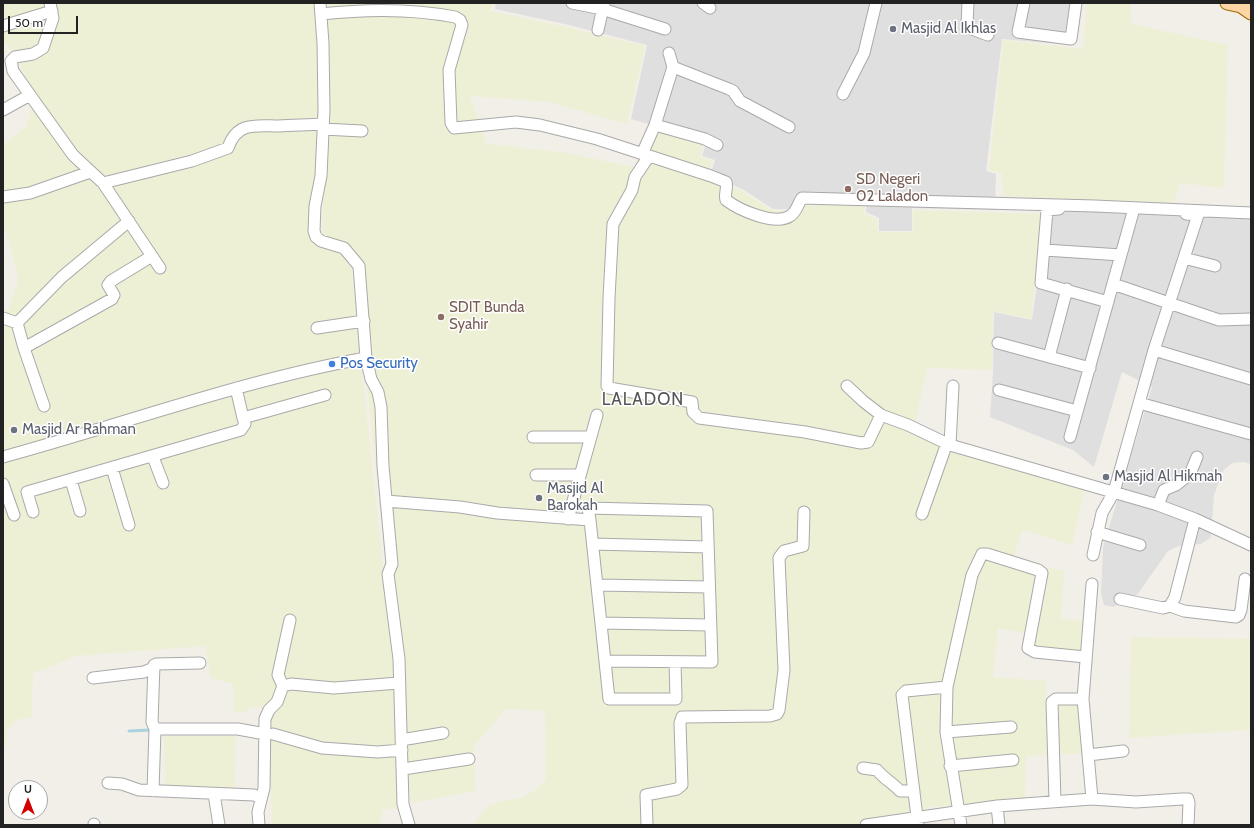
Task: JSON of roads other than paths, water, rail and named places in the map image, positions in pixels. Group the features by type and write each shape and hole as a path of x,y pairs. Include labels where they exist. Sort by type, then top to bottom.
{"main road":[{"path":"1227,3 1245,7"}],"street":[{"path":"572,3 603,6 665,30"},
{"path":"843,94 864,53 876,3"},
{"path":"968,3 967,25 972,29 988,35"},
{"path":"1024,3 1018,32 1071,39 1076,3"},
{"path":"598,30 603,6"},
{"path":"3,26 51,7 52,23 43,48 33,54 15,57 11,61 13,71 73,155 103,183 160,268"},
{"path":"409,825 404,804 397,642 388,574 392,564 386,502 380,403 366,358 359,266 344,248 321,241 314,233 315,206 321,176 324,68 320,8 399,10 441,14 455,17 460,20 462,25 449,70 451,123 454,128 516,122 540,125 597,139 726,182 726,200 739,208 772,220 790,216 795,211 802,198 1095,206 1251,213"},
{"path":"669,53 673,67 646,155 635,177 632,190 613,224 608,306 607,386 616,390 692,402 693,412 699,418 791,430 861,443 868,442 881,415"},
{"path":"673,67 729,89 740,101 790,127"},
{"path":"3,110 30,95"},
{"path":"103,183 192,161 228,148 232,140 241,130 254,125 322,126 362,131"},
{"path":"655,125 705,139 717,145"},
{"path":"3,197 30,193 90,172"},
{"path":"1093,555 1102,512 1114,492 1154,350 1198,215 1047,210 1045,250 1041,283 1108,302"},
{"path":"1070,437 1133,212"},
{"path":"17,323 62,277 129,221"},
{"path":"1045,250 1121,256"},
{"path":"24,348 112,299 114,295 108,284 152,256"},
{"path":"1184,258 1215,266"},
{"path":"1113,284 1219,320 1251,319"},
{"path":"1049,357 1067,290"},
{"path":"3,318 17,323"},
{"path":"317,328 364,321"},
{"path":"17,323 44,406"},
{"path":"998,343 1090,368"},
{"path":"1154,350 1251,379"},
{"path":"3,457 236,388 332,364 366,358"},
{"path":"847,386 881,415 908,425 949,444 1158,505 1195,519 1251,545"},
{"path":"922,514 949,444 953,386"},
{"path":"32,512 27,492 153,457 241,430 245,424 236,388"},
{"path":"999,390 1077,411"},
{"path":"243,418 325,395"},
{"path":"1139,403 1251,434"},
{"path":"568,519 597,415"},
{"path":"533,437 591,437"},
{"path":"153,457 163,484"},
{"path":"1158,505 1164,490 1176,485 1190,474 1197,457"},
{"path":"112,468 129,525"},
{"path":"536,475 580,475"},
{"path":"72,480 80,511"},
{"path":"3,484 14,515"},
{"path":"386,502 460,507 497,512 590,520"},
{"path":"571,507 707,511 712,662 606,661"},
{"path":"588,508 598,585 609,699 676,699 675,662"},
{"path":"647,825 644,798 646,795 677,789 682,785 680,723 682,717 770,716 777,714 779,710 784,670 779,558 784,551 804,546 804,512"},
{"path":"1170,606 1175,597 1195,519"},
{"path":"1097,532 1140,545"},
{"path":"593,544 708,547"},
{"path":"961,825 950,766 946,732 947,687 972,575 982,554 987,554 1038,570 1042,573 1028,648 1035,652 1085,658"},
{"path":"1120,599 1163,608 1170,606 1184,611 1236,617 1239,615 1245,579"},
{"path":"1092,584 1082,699 1092,799"},
{"path":"598,585 709,587"},
{"path":"284,686 278,675 290,620"},
{"path":"602,623 710,625"},
{"path":"93,678 144,672 151,669 154,665 200,663"},
{"path":"153,791 155,729 152,722 154,665"},
{"path":"284,686 291,684 334,688 399,683"},
{"path":"259,825 258,812 264,788 269,734 266,716 277,702 284,686"},
{"path":"917,821 902,695 906,691 947,687"},
{"path":"1055,801 1052,702 1056,699 1082,699"},
{"path":"946,732 1011,727"},
{"path":"155,729 238,729 269,734 328,749 378,752 443,733"},
{"path":"1088,755 1123,751"},
{"path":"403,769 469,759"},
{"path":"950,766 1013,760"},
{"path":"863,768 878,770 886,780 895,785 900,791 914,791"},
{"path":"108,783 122,784 135,790 254,795 261,798"},
{"path":"214,794 219,825"},
{"path":"866,825 917,821 996,806 1055,801 1092,799 1136,802 1188,799 1188,825"},
{"path":"996,806 999,825"}],"waterway":[{"path":"129,731 151,730"}],"place":[{"name":"Masjid Al Ikhlas","path":"893,29"},
{"name":"SD Negeri 02 Laladon","path":"848,189"},
{"name":"SDIT Bunda Syahir","path":"441,317"},
{"name":"Pos Security","path":"332,364"},
{"name":"Masjid Ar Rahman","path":"14,430"},
{"name":"Masjid Al Hikmah","path":"1106,477"},
{"name":"Masjid Al Barokah","path":"539,498"}],"district":[{"name":"LALADON","path":"643,400"}]}
